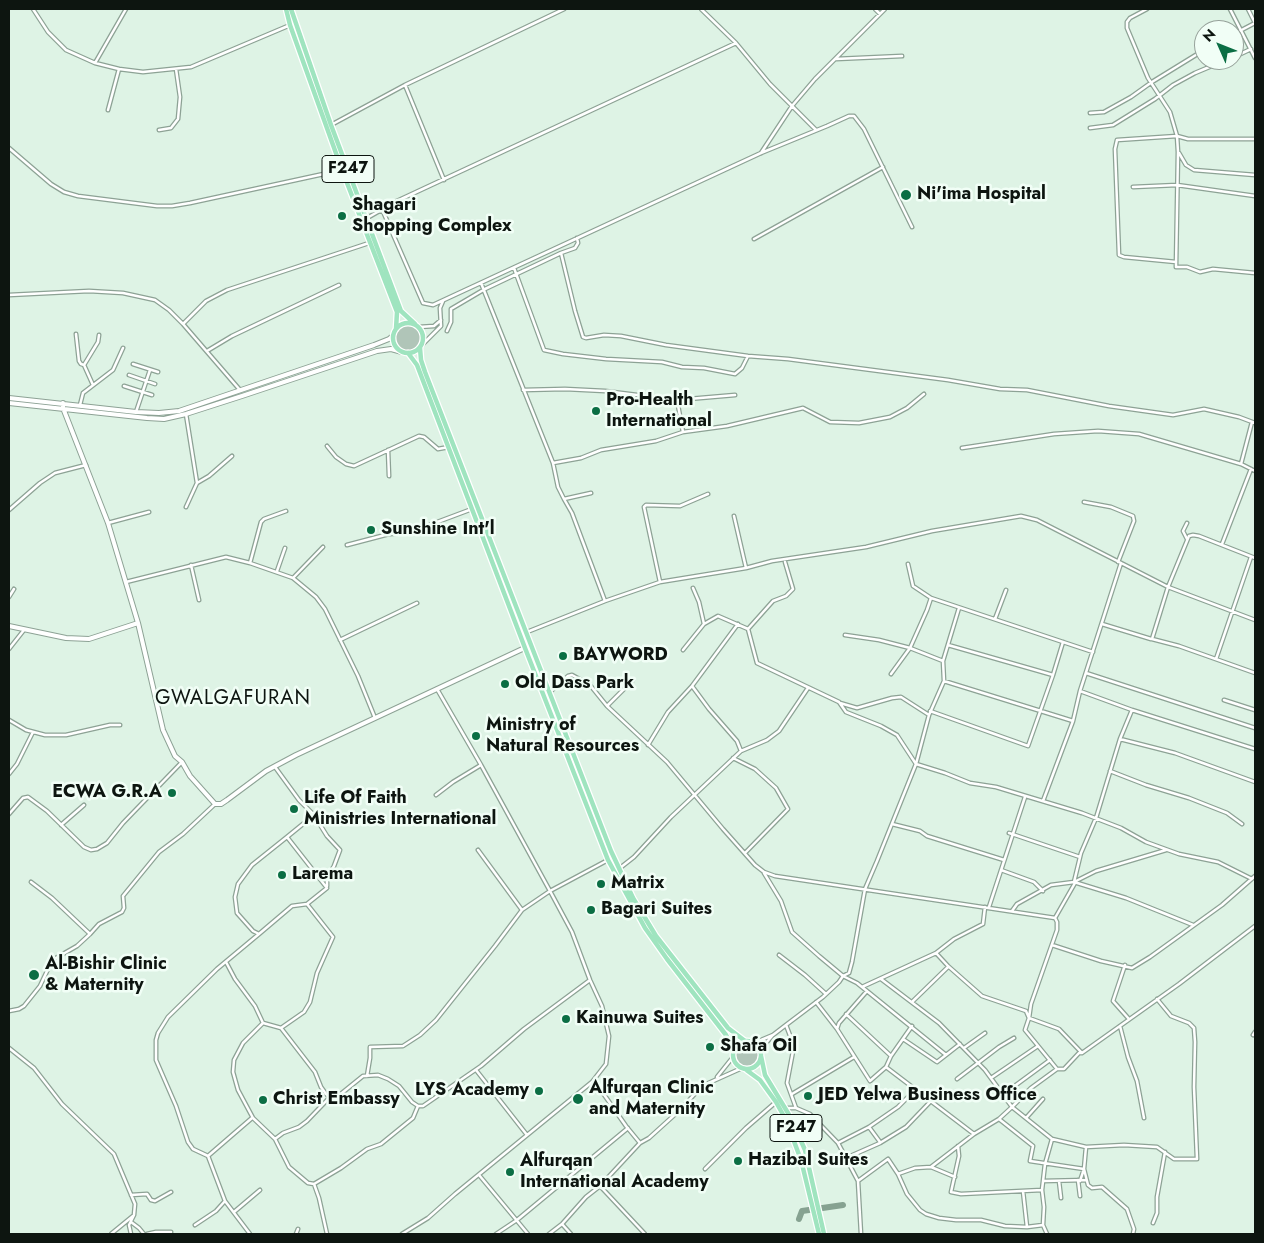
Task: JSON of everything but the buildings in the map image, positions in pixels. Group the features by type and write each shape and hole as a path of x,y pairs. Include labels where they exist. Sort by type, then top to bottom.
{"main road":[{"name":"F247","path":"286,9 401,311 417,326"},
{"name":"F247","path":"291,9 293,24 342,170 397,312 396,329 393,336"},
{"path":"332,172 339,161"},
{"path":"396,329 407,323 417,326 423,336 420,360 550,692 567,741 619,870 645,918 670,954 728,1028 745,1041 754,1043 760,1050"},
{"path":"393,336 395,345 402,352 417,351 421,346"},
{"path":"408,353 417,365 608,860 645,928 726,1035 734,1050"},
{"path":"733,1057 737,1045 745,1041"},
{"name":"F247","path":"760,1050 766,1075 786,1108 805,1150 818,1204 819,1234"},
{"path":"744,1069 757,1065 761,1056"},
{"name":"F247","path":"733,1057 737,1065 760,1080 786,1120 799,1152 812,1205 818,1214 824,1234"}],"street":[{"path":"33,9 48,32 66,50 95,63 119,69 144,72 191,66 293,24"},
{"path":"95,63 126,9"},
{"path":"331,124 405,85 564,9"},
{"path":"701,9 736,43 770,84 816,130"},
{"path":"875,9 880,14"},
{"path":"761,153 792,106 834,59 885,9"},
{"path":"1147,9 1130,18 1127,22 1127,28 1145,72 1170,112 1177,136 1176,267 1187,267 1200,272 1213,269 1255,273"},
{"path":"1244,29 1255,23 1248,9"},
{"path":"1244,36 1255,58"},
{"path":"361,220 736,43"},
{"path":"1244,52 1251,49"},
{"path":"834,59 902,56"},
{"path":"1090,113 1104,112 1194,56"},
{"path":"108,110 119,69"},
{"path":"159,130 170,128 178,119 180,97 176,69"},
{"path":"1090,128 1113,125 1173,85 1202,70"},
{"path":"405,85 444,180"},
{"path":"382,210 423,303 433,305 761,153 842,118 854,116 864,129 912,227"},
{"path":"1176,262 1119,255 1115,149 1117,140 1177,136 1188,140 1255,139"},
{"path":"9,148 51,184 64,192 78,196 157,206 190,203 347,168"},
{"path":"1178,152 1186,165 1194,170 1255,175"},
{"path":"754,239 883,167"},
{"path":"1133,187 1177,185 1255,196"},
{"path":"447,331 451,322 451,309 485,289 575,248 578,243 577,238"},
{"path":"183,324 206,301 227,290 370,242"},
{"path":"561,253 583,337 621,336 666,345 748,356 788,359 1000,389 1027,390 1110,406 1174,415 1204,409 1254,422 1241,464"},
{"path":"514,268 544,350 606,359 662,362 682,367 704,368 735,374 742,368 748,356"},
{"path":"481,283 553,463 558,487 572,513 605,601"},
{"path":"206,351 232,336 339,285"},
{"path":"9,295 89,292 123,293 154,300 169,310 183,324 241,391 242,396"},
{"path":"421,346 441,326 440,308 444,300"},
{"path":"417,326 434,326 442,319"},
{"path":"76,334 78,361 84,365 93,384"},
{"path":"84,365 98,342 99,335"},
{"path":"9,403 80,405 159,414 179,411 382,342 393,336"},
{"path":"80,405 82,396 93,384 113,370 123,348"},
{"path":"9,398 147,418 164,418 186,414 377,351 391,349 402,352"},
{"path":"133,364 158,372"},
{"path":"136,412 150,370"},
{"path":"129,375 155,384"},
{"path":"124,386 152,395"},
{"path":"523,390 565,389 605,391 678,400 736,395"},
{"path":"553,463 581,458 601,450 656,441 684,432 727,426 803,408 830,422 859,423 890,417 907,408 924,394"},
{"path":"678,400 684,432"},
{"path":"63,406 108,522 138,623 162,730 175,756 182,762 190,776 215,804"},
{"path":"186,414 197,483 186,507"},
{"path":"962,448 1054,434 1098,431 1139,434 1241,464 1253,470 1222,544"},
{"path":"327,446 336,458 354,466 419,436 424,436 438,449 449,447"},
{"path":"388,450 389,476"},
{"path":"197,483 209,476 232,456"},
{"path":"9,510 40,483 55,473 86,465"},
{"path":"564,499 591,493"},
{"path":"660,582 644,507 680,506 708,494"},
{"path":"1043,801 1072,721 1119,562 1134,521 1133,516 1111,506 1084,502"},
{"path":"347,545 390,534 408,533 472,509"},
{"path":"250,562 261,522 264,519 286,511"},
{"path":"108,522 149,512"},
{"path":"734,516 746,568"},
{"path":"527,633 605,601 660,582 746,568 772,561 866,547 932,531 1021,516 1037,520 1168,587 1255,620"},
{"path":"1186,523 1184,531 1187,539"},
{"path":"1152,639 1168,587 1187,539 1193,535 1222,544 1255,558"},
{"path":"294,578 323,547"},
{"path":"277,571 285,548"},
{"path":"1216,659 1251,556"},
{"path":"126,582 191,564 226,557 250,562 294,578 321,603 358,676 375,718"},
{"path":"748,629 773,601 786,596 793,590 785,562"},
{"path":"191,564 199,600"},
{"path":"908,564 913,586 931,598 1093,652"},
{"path":"693,588 699,602 704,624"},
{"path":"9,597 14,589"},
{"path":"995,619 1006,590"},
{"path":"890,674 910,648 928,610 931,598"},
{"path":"340,640 417,603"},
{"path":"760,1050 773,1035 826,994 843,976 849,973 865,888 916,764 930,711 944,681 942,661 959,608"},
{"path":"683,650 704,624 718,616 748,629 757,662 808,688 838,702 857,708 901,697 929,715"},
{"path":"9,626 66,638 89,639 138,623"},
{"path":"648,745 668,712 692,686 738,624"},
{"path":"1102,624 1255,673"},
{"path":"9,649 24,630"},
{"path":"845,635 879,640 910,648 942,661"},
{"path":"930,711 1028,746 1042,711 1063,642"},
{"path":"9,1010 19,1009 24,1006 40,986 53,962 61,955 77,946 99,924 122,912 124,908 123,896 159,852 183,834 215,804 221,804 274,767 531,645"},
{"path":"948,645 1054,675"},
{"path":"1086,673 1255,728"},
{"path":"550,692 568,676 572,675 590,686 607,706 667,762 745,854 764,872 781,902 792,932 843,976 862,987 946,1055"},
{"path":"607,706 633,680"},
{"path":"944,681 1072,721"},
{"path":"692,686 709,710 737,741 742,751"},
{"path":"619,870 634,857 672,816 742,751 767,740 779,731 808,688"},
{"path":"402,1234 428,1218 592,1082 606,1064 609,1036 602,1006 572,932 482,765 437,690"},
{"path":"1080,691 1132,710 1255,749"},
{"path":"1224,700 1255,710"},
{"path":"838,702 846,712 881,726 898,736 916,764 970,783 996,787 1096,818 1121,828 1146,842 1179,854 1218,862 1252,879"},
{"path":"1057,1069 1025,1030 1031,1004 1057,930 1055,918 1075,883 1080,857 1096,818 1120,739 1132,710"},
{"path":"9,720 45,736 66,736 110,725 120,725"},
{"path":"9,774 17,764 33,732"},
{"path":"1120,739 1175,753 1255,782"},
{"path":"734,758 755,769 776,788 788,809 745,854"},
{"path":"9,814 26,797 47,811 60,826 87,849 97,849 107,843 123,823 182,762"},
{"path":"436,795 453,782 482,765"},
{"path":"274,767 340,850 334,866 327,877 327,888"},
{"path":"1110,771 1227,813 1242,824"},
{"path":"862,987 904,966 936,953 954,939 983,924 1011,833 1025,797"},
{"path":"60,826 84,805"},
{"path":"259,934 253,931 237,912 235,897 238,884 252,865 314,815"},
{"path":"892,824 1004,860"},
{"path":"1011,833 1080,857"},
{"path":"287,837 327,888"},
{"path":"478,850 522,910"},
{"path":"1012,911 1017,904 1051,886 1075,883 1096,871 1168,850"},
{"path":"367,1076 370,1047 403,1046 436,1020 522,910 550,891 608,860"},
{"path":"1001,870 1034,882 1043,891"},
{"path":"764,872 775,876 1055,918"},
{"path":"1052,945 1101,961 1132,968 1150,958 1222,905 1255,876"},
{"path":"31,882 52,898 90,934"},
{"path":"1075,883 1126,898 1193,926"},
{"path":"250,1234 226,1200 208,1156 193,1149 188,1142 176,1106 156,1060 156,1040 158,1033 168,1018 226,962 292,906 307,904 327,888"},
{"path":"281,1028 304,1012 310,1002 317,972 332,937 307,904"},
{"path":"898,1174 915,1168 931,1166 974,1134 999,1119 1031,1088 1057,1069 1064,1069 1079,1053 1082,1053 1157,999 1255,926"},
{"path":"936,953 982,996 1026,1012 1029,1018 1059,1029 1082,1053"},
{"path":"779,955 805,974 826,994"},
{"path":"226,962 235,978 256,1006 263,1023"},
{"path":"1125,965 1114,1002 1129,1019"},
{"path":"912,1002 948,966"},
{"path":"881,979 939,1024 978,1063 1012,1107 1052,1139 1086,1147 1156,1147 1174,1159 1197,1159 1194,1028 1189,1023 1171,1016 1157,999"},
{"path":"263,1023 281,1028 315,1072 326,1094 330,1097 334,1099 363,1076 378,1076 388,1079 399,1086 412,1102 418,1106 423,1106 476,1070 524,1029 590,980"},
{"path":"837,1029 846,1014 867,991"},
{"path":"816,1002 837,1029 870,1081 886,1067 891,1056 912,1026"},
{"path":"846,1014 891,1056"},
{"path":"263,1023 243,1044 234,1060 234,1072 238,1090 253,1118 276,1139 289,1167 308,1183 314,1184 341,1168 367,1149 381,1144 413,1118 418,1106"},
{"path":"786,1025 794,1046 787,1083 796,1108"},
{"path":"1120,1025 1128,1058 1137,1080 1144,1118"},
{"path":"963,1048 985,1033"},
{"path":"754,1043 773,1035"},
{"path":"957,1079 999,1046 1014,1038"},
{"path":"903,1039 938,1062 960,1044"},
{"path":"991,1078 1038,1046"},
{"path":"9,1048 34,1068 62,1104 114,1154 135,1204 134,1215 129,1225 131,1234"},
{"path":"716,1079 733,1057"},
{"path":"792,1094 854,1057"},
{"path":"1002,1093 1050,1060"},
{"path":"886,1067 974,1134"},
{"path":"549,1234 562,1224 586,1197 600,1186 640,1143 649,1138 681,1109 702,1086 744,1069"},
{"path":"476,1070 527,1134"},
{"path":"592,1082 598,1086 640,1143"},
{"path":"838,1144 869,1127 898,1107 916,1090"},
{"path":"276,1139 283,1133 307,1121 330,1097"},
{"path":"1026,1118 1043,1099"},
{"path":"705,1169 746,1128 776,1102"},
{"path":"846,1158 880,1143 906,1127 930,1102"},
{"path":"786,1108 796,1108 814,1118 838,1144 858,1181 861,1234"},
{"path":"208,1156 253,1118"},
{"path":"999,1119 1033,1146 1030,1162 1084,1169"},
{"path":"869,1127 880,1143"},
{"path":"496,1234 517,1220 628,1128"},
{"path":"1047,1234 1043,1225 1044,1206 1042,1190 1045,1164 1052,1139"},
{"path":"958,1146 959,1156 952,1192 961,1194 1042,1190"},
{"path":"1080,1196 1079,1180 1084,1169 1086,1147"},
{"path":"1152,1223 1157,1213 1165,1152"},
{"path":"858,1181 888,1159 898,1174 907,1194 920,1210 926,1214 956,1220 981,1220 1005,1226 1027,1227 1043,1225"},
{"path":"931,1166 955,1177"},
{"path":"1084,1169 1087,1180 1092,1188 1102,1187 1127,1209 1134,1229 1133,1234"},
{"path":"479,1175 528,1234"},
{"path":"1043,1181 1087,1180"},
{"path":"1059,1181 1061,1198"},
{"path":"314,1184 319,1198 326,1234"},
{"path":"600,1186 644,1234"},
{"path":"234,1212 260,1190"},
{"path":"1023,1191 1027,1227"},
{"path":"131,1194 146,1194 154,1201 171,1192"},
{"path":"194,1226 216,1211 226,1200"},
{"path":"111,1234 134,1215"},
{"path":"131,1222 145,1234 171,1232"},
{"path":"562,1224 571,1234"},
{"path":"296,1234 298,1229"}],"green space":[{"path":"408,325 417,329 421,338 417,347 408,351 399,347 395,338 399,329"},
{"path":"747,1043 756,1046 759,1055 756,1064 747,1067 738,1064 735,1055 738,1046"}],"waterway":[{"path":"799,1219 802,1211 843,1205"}],"place":[{"name":"Ni'ima Hospital","path":"906,195"},
{"name":"Shagari Shopping Complex","path":"342,216"},
{"name":"Pro-Health International","path":"596,411"},
{"name":"Sunshine Int'l","path":"371,530"},
{"name":"BAYWORD","path":"563,656"},
{"name":"Old Dass Park","path":"505,684"},
{"name":"Ministry of Natural Resources","path":"476,736"},
{"name":"ECWA G.R.A","path":"172,793"},
{"name":"Life Of Faith Ministries International","path":"294,809"},
{"name":"Larema","path":"282,875"},
{"name":"Matrix","path":"601,884"},
{"name":"Bagari Suites","path":"591,910"},
{"name":"Al-Bishir Clinic & Maternity","path":"34,975"},
{"name":"Kainuwa Suites","path":"566,1019"},
{"name":"Shafa Oil","path":"710,1047"},
{"name":"LYS Academy","path":"539,1091"},
{"name":"JED Yelwa Business Office","path":"808,1096"},
{"name":"Alfurqan Clinic and Maternity","path":"578,1099"},
{"name":"Christ Embassy","path":"263,1100"},
{"name":"Hazibal Suites","path":"738,1161"},
{"name":"Alfurqan International Academy","path":"510,1172"}],"district":[{"name":"GWALGAFURAN","path":"233,699"}]}
